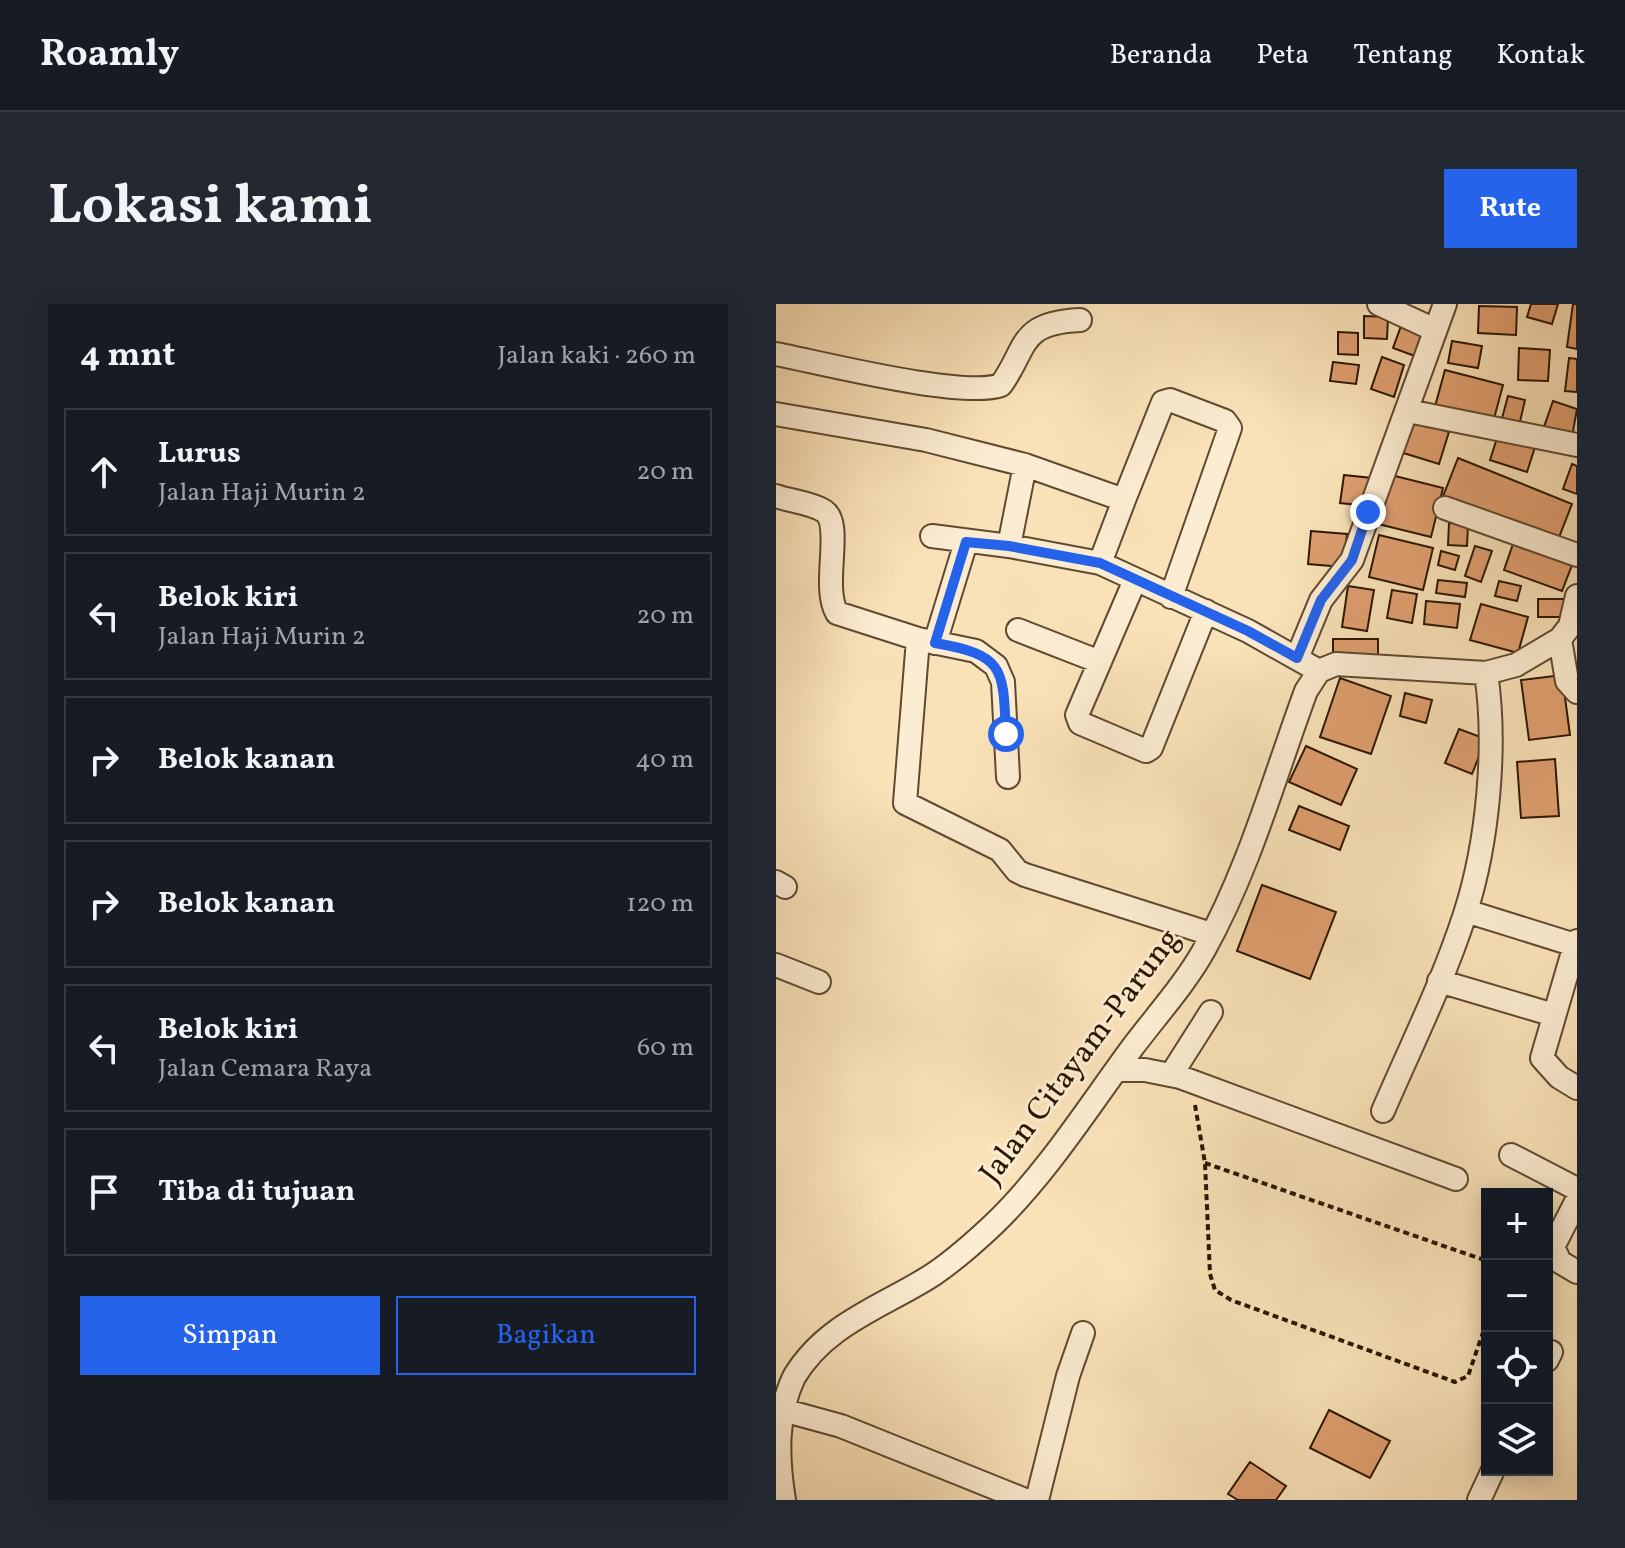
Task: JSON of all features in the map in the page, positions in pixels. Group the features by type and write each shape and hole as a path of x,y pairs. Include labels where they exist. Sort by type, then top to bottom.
{"street":[{"path":"1379,304 1435,330"},
{"path":"1297,658 1321,600 1352,560 1445,304"},
{"path":"776,354 950,387 988,389 1001,385 1025,339 1052,325 1080,320"},
{"path":"1100,563 1163,402 1170,400 1225,421 1230,428 1171,597"},
{"path":"1408,411 1577,445"},
{"path":"776,414 926,440 1025,465 1124,500"},
{"path":"1009,546 1025,465"},
{"path":"776,496 824,511 834,525 829,595 837,613 926,641 976,651 996,666 1003,682 1008,777"},
{"path":"1445,508 1577,555"},
{"path":"932,536 1100,563 1206,611 1319,671 1336,664 1486,673 1516,665 1560,639 1570,626 1577,596"},
{"path":"966,542 926,641 905,803 1000,850 1017,871 1025,875 1211,934"},
{"path":"1135,580 1077,719 1146,751 1153,744 1206,611"},
{"path":"1018,630 1100,662"},
{"path":"1560,639 1567,681 1577,692"},
{"name":"Jalan Citayam-Parung","path":"784,1500 777,1450 779,1409 795,1376 815,1350 859,1314 932,1275 970,1247 999,1219 1116,1070 1203,952 1257,833 1306,691 1319,671"},
{"path":"1383,1111 1466,911 1487,792 1492,733 1486,673"},
{"path":"1466,911 1576,943 1571,987 1554,1015 1542,1058 1559,1077 1577,1088"},
{"path":"776,965 819,982"},
{"path":"1439,981 1554,1015"},
{"path":"1181,1079 1211,1012"},
{"path":"1116,1070 1145,1070 1181,1079 1456,1179"},
{"path":"1511,1155 1577,1189"},
{"path":"1577,1200 1553,1247 1560,1262 1577,1272"},
{"path":"1037,1500 1068,1376 1083,1333"},
{"path":"779,1409 841,1426 1025,1500"},
{"path":"1479,1500 1490,1476"}],"path":[{"path":"1181,1079 1205,1163 1210,1274 1215,1290 1231,1300 1455,1382 1468,1376 1483,1332"},
{"path":"1205,1163 1484,1260"}],"building":[{"path":"1531,304 1558,304 1552,324 1527,317"},
{"path":"1573,304 1577,304 1577,349 1567,347"},
{"path":"1479,306 1517,307 1516,335 1478,333"},
{"path":"1364,316 1388,317 1387,339 1364,338"},
{"path":"1401,326 1429,337 1420,358 1393,348"},
{"path":"1338,332 1358,333 1358,355 1338,354"},
{"path":"1452,341 1482,346 1478,368 1448,363"},
{"path":"1519,348 1550,350 1548,381 1518,380"},
{"path":"1382,357 1404,365 1394,397 1371,389"},
{"path":"1569,358 1577,359 1577,392 1565,391"},
{"path":"1333,362 1359,365 1356,384 1330,381"},
{"path":"1445,370 1503,385 1492,426 1434,410"},
{"path":"1508,396 1525,400 1519,426 1501,422"},
{"path":"1553,401 1577,409 1572,437 1544,427"},
{"path":"1408,419 1449,432 1439,464 1397,451"},
{"path":"1498,435 1535,447 1527,472 1490,460"},
{"path":"1458,458 1572,504 1556,545 1442,499"},
{"path":"1572,464 1577,466 1577,494 1563,489"},
{"path":"1344,475 1372,478 1368,506 1340,503"},
{"path":"1391,475 1443,488 1431,537 1378,524"},
{"path":"1449,523 1468,524 1467,546 1448,545"},
{"path":"1311,531 1347,534 1343,567 1308,564"},
{"path":"1379,535 1433,548 1423,590 1369,577"},
{"path":"1513,544 1572,565 1562,591 1504,570"},
{"path":"1475,546 1492,551 1481,582 1465,576"},
{"path":"1441,551 1459,556 1455,570 1438,565"},
{"path":"1438,580 1467,583 1465,597 1436,593"},
{"path":"1499,581 1521,586 1517,601 1495,596"},
{"path":"1348,586 1374,590 1367,631 1342,627"},
{"path":"1392,590 1417,594 1412,623 1387,618"},
{"path":"1538,599 1570,599 1570,617 1538,617"},
{"path":"1426,601 1460,604 1457,628 1424,624"},
{"path":"1481,604 1528,617 1518,653 1470,640"},
{"path":"1333,639 1378,639 1378,661 1333,661"},
{"path":"1562,675 1570,735 1529,740 1521,680"},
{"path":"1340,678 1391,696 1371,754 1320,737"},
{"path":"1405,693 1432,700 1426,723 1400,716"},
{"path":"1459,729 1486,739 1472,774 1445,763"},
{"path":"1306,746 1357,769 1341,805 1289,782"},
{"path":"1555,759 1559,816 1521,818 1517,762"},
{"path":"1299,806 1349,826 1340,850 1289,830"},
{"path":"1262,885 1336,912 1310,979 1237,951"},
{"path":"1329,1410 1390,1441 1370,1478 1310,1448"},
{"path":"1250,1462 1286,1486 1276,1500 1238,1500 1228,1494"}],"route":[{"path":"1006,734 1003,682 996,666 976,651 935,643 966,542 1009,546 1100,563 1248,631 1297,658 1321,600 1352,560 1368,512"}]}
